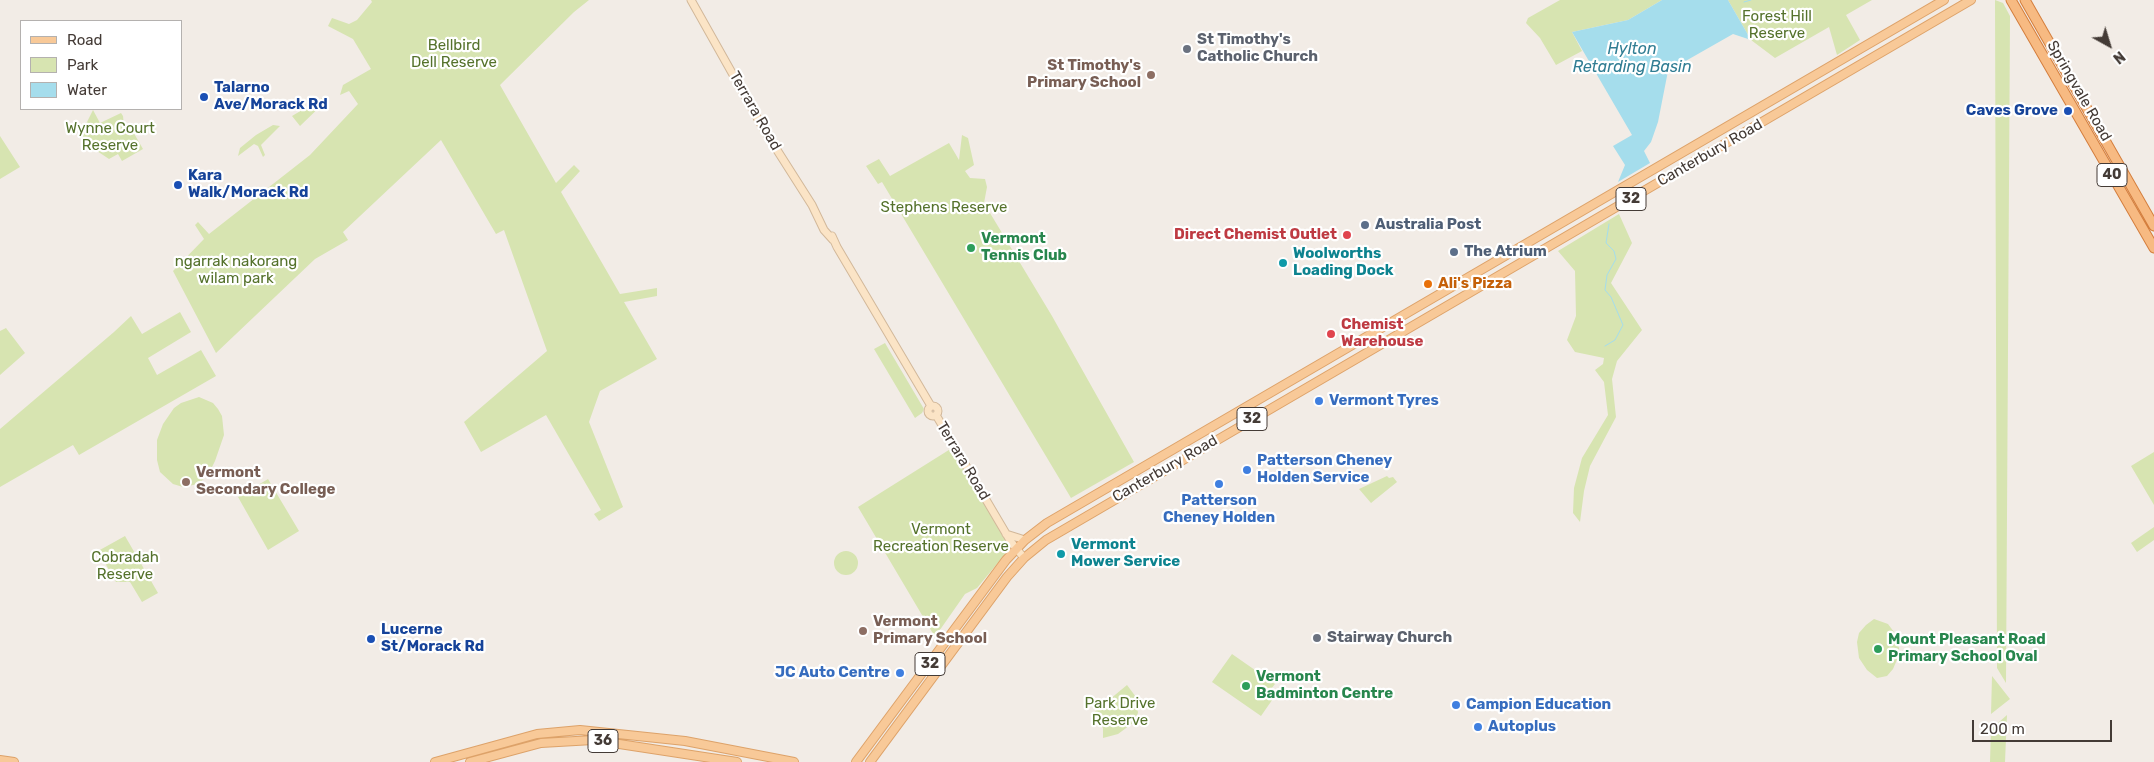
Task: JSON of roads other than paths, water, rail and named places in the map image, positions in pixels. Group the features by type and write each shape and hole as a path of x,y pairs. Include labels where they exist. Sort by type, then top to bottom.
{"highway":[{"name":"Springvale Road","path":"2011,0 2154,248"},
{"name":"Springvale Road","path":"2025,0 2154,226"}],"main road":[{"name":"Terrara Road","path":"691,0 758,120 822,222 931,406 928,410 929,414 936,415 1006,534 1024,558"},
{"name":"Canterbury Road","path":"856,762 998,570 1024,540 1057,517 1381,330 1944,0"},
{"name":"Canterbury Road","path":"870,762 1007,577 1024,558 1064,528 1970,0"},
{"path":"2006,0 2016,10"},
{"path":"1828,69 1835,80"},
{"path":"1381,330 1396,335"},
{"path":"1381,330 1385,342"},
{"path":"1006,534 1024,540"},
{"name":"36","path":"439,761 537,734 580,730 685,741 794,762"},
{"path":"628,744 630,734"},
{"name":"36","path":"470,762 541,743 593,740 737,762"},
{"path":"0,760 14,762"}],"water":[{"name":"Hylton Retarding Basin","path":"1662,0 1728,0 1751,40 1733,34 1668,71 1658,122 1651,142 1644,151 1650,163 1618,182 1625,165 1613,146 1632,135 1572,32 1628,20"}],"waterway":[{"path":"1744,2 1751,0"},
{"path":"1605,346 1615,340 1623,325 1611,297 1605,290 1607,275 1616,259 1614,251 1606,243 1609,224"}],"place":[{"name":"St Timothy's Catholic Church","path":"1187,49"},
{"name":"St Timothy's Primary School","path":"1151,75"},
{"name":"Talarno Ave/Morack Rd","path":"204,97"},
{"name":"Caves Grove","path":"2068,111"},
{"name":"Kara Walk/Morack Rd","path":"178,185"},
{"name":"Australia Post","path":"1365,225"},
{"name":"Direct Chemist Outlet","path":"1347,235"},
{"name":"Vermont Tennis Club","path":"971,248"},
{"name":"The Atrium","path":"1454,252"},
{"name":"Woolworths Loading Dock","path":"1283,263"},
{"name":"Ali's Pizza","path":"1428,284"},
{"name":"Chemist Warehouse","path":"1331,334"},
{"name":"Vermont Tyres","path":"1319,401"},
{"name":"Patterson Cheney Holden Service","path":"1247,470"},
{"name":"Vermont Secondary College","path":"186,482"},
{"name":"Patterson Cheney Holden","path":"1219,484"},
{"name":"Vermont Mower Service","path":"1061,554"},
{"name":"Vermont Primary School","path":"863,631"},
{"name":"Stairway Church","path":"1317,638"},
{"name":"Lucerne St/Morack Rd","path":"371,639"},
{"name":"Mount Pleasant Road Primary School Oval","path":"1878,649"},
{"name":"JC Auto Centre","path":"900,673"},
{"name":"Vermont Badminton Centre","path":"1246,686"},
{"name":"Campion Education","path":"1456,705"},
{"name":"Autoplus","path":"1478,727"}],"park label":[{"name":"Forest Hill Reserve","path":"1777,26"},
{"name":"Bellbird Dell Reserve","path":"454,54"},
{"name":"Wynne Court Reserve","path":"110,138"},
{"name":"Stephens Reserve","path":"944,208"},
{"name":"ngarrak nakorang wilam park","path":"236,270"},
{"name":"Vermont Recreation Reserve","path":"941,538"},
{"name":"Cobradah Reserve","path":"125,566"},
{"name":"Park Drive Reserve","path":"1120,712"}]}
